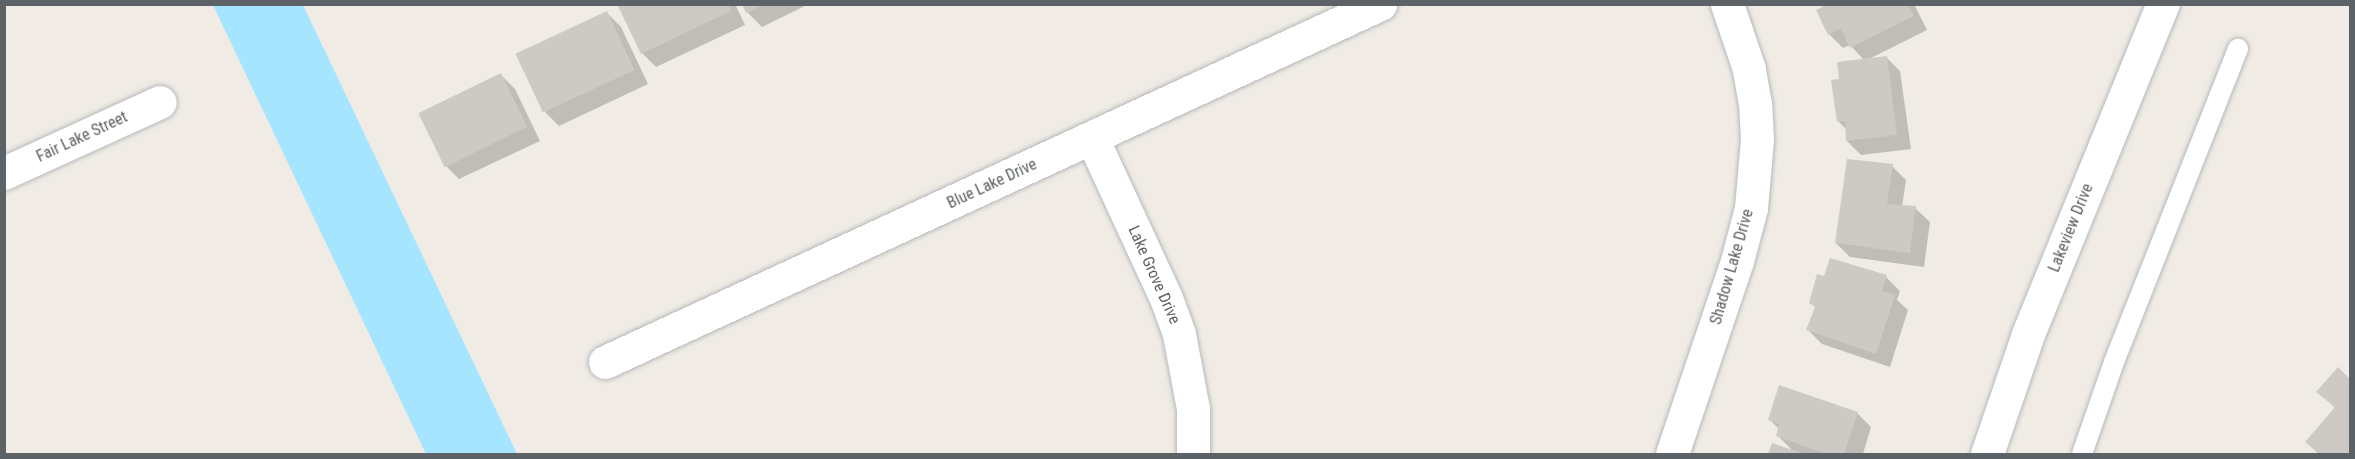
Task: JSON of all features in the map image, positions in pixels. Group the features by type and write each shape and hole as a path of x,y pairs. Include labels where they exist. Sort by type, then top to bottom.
{"street":[{"name":"Blue Lake Drive","path":"605,362 1380,4"},
{"name":"Shadow Lake Drive","path":"1672,454 1737,261 1751,208 1757,139 1755,104 1749,69 1727,4"},
{"name":"Lakeview Drive","path":"1988,454 2028,334 2163,4"},
{"name":"Fair Lake Street","path":"4,173 160,102"},
{"name":"Lake Grove Drive","path":"1092,138 1166,298 1179,334 1193,409 1193,454"}],"lane":[{"path":"2082,454 2114,362 2238,49"}],"water":[{"path":"213,5 303,5 517,454 426,454"}],"building":[{"path":"617,4 728,4 731,11 641,54"},
{"path":"742,4 765,4 746,13"},
{"path":"1826,5 1908,5 1914,16 1850,48 1841,28 1828,35 1816,10"},
{"path":"607,11 634,70 543,113 515,54"},
{"path":"1887,56 1897,135 1846,141 1845,121 1837,122 1831,80 1839,79 1837,62"},
{"path":"501,73 527,127 445,167 418,113"},
{"path":"1847,159 1893,164 1887,204 1916,206 1910,253 1835,243"},
{"path":"1830,258 1887,275 1882,291 1895,295 1876,354 1806,330 1815,307 1809,303 1817,274 1824,276"},
{"path":"2338,367 2350,379 2350,454 2319,454 2305,442 2335,407 2316,392"},
{"path":"1779,385 1858,412 1844,454 1826,454 1776,436 1779,424 1768,420"},
{"path":"1772,443 1805,454 1768,454"}]}
